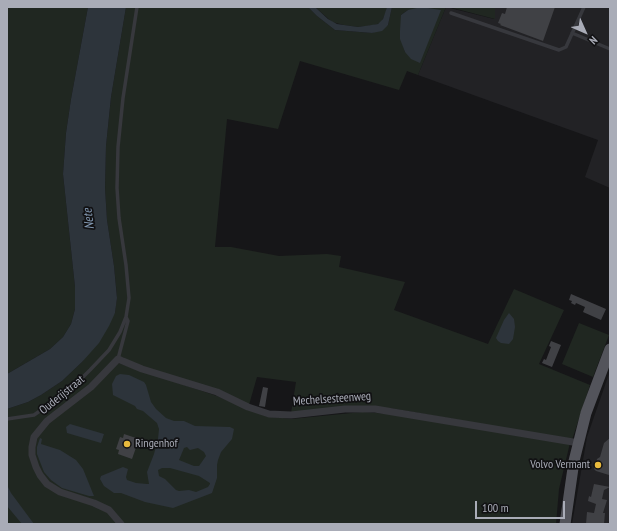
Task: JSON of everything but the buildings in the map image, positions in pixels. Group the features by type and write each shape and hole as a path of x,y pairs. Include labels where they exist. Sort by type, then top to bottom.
{"main road":[{"path":"565,524 574,461 586,414 610,349"}],"street":[{"name":"Mechelsesteenweg","path":"118,359 142,369 217,392 248,407 269,414 291,415 345,409 375,409 579,442"},
{"name":"Ouderijstraat","path":"118,359 91,387 47,421 34,437 32,455 40,475 47,484 60,492 94,503 109,510 122,524"}],"lane":[{"path":"7,419 34,415 70,390 109,350 120,332 126,317 129,298 119,218 117,181 118,147 123,98 137,7"},
{"path":"451,13 560,50 566,47 584,7"},
{"path":"572,33 610,49"},
{"path":"118,359 128,321 126,317"}],"shaded area":[{"path":"7,7 88,7 71,99 66,133 63,174 75,287 75,309 71,324 63,337 50,349 7,374"},
{"path":"126,7 308,7 335,30 372,33 388,25 392,7 446,7 418,75 407,71 399,90 300,61 278,129 227,119 215,247 231,247 279,256 327,254 341,256 339,267 405,282 394,310 488,344 514,289 564,310 539,364 590,385 572,440 390,408 291,413 296,382 257,377 249,405 127,361 123,357 118,363 217,396 265,416 291,419 362,412 392,414 570,443 559,489 556,524 7,524 7,409 28,402 62,381 82,362 115,313 117,297 107,220 105,188 106,146 111,97","holes":["408,10 405,52 402,42 401,15"]},
{"path":"315,7 387,7 381,23 358,27 332,22"},
{"path":"446,7 494,19 495,7 610,7 610,188 585,177 598,140 418,75"},
{"path":"449,7 495,7 495,19"},
{"path":"579,323 609,335 593,377 562,364"},
{"path":"610,371 610,524 572,524 587,437"}],"water":[{"name":"Nete","path":"88,7 126,7 111,97 106,146 105,188 107,220 117,298 115,313 99,343 62,381 28,402 7,409 7,374 50,349 63,337 71,324 75,309 75,287 63,174 66,133 71,99"},
{"path":"308,7 315,7 328,19 337,24 358,27 378,24 383,19 387,7 392,7 388,25 382,31 372,33 335,30"},
{"path":"421,7 441,10 420,63 411,59 405,52 400,39 400,31 401,15 408,10"},
{"path":"509,313 514,319 515,327 513,339 509,344 501,343 496,338 504,320"},
{"path":"120,374 129,375 144,382 151,402 166,418 174,421 184,421 195,426 230,427 234,429 232,439 221,452 218,460 217,478 212,493 173,508 145,502 121,493 114,493 104,486 100,479 101,476 123,467 128,469 126,477 127,480 136,483 149,484 147,472 158,439 159,429 157,423 143,411 113,395 112,384 116,376","holes":["187,447 190,450 198,448 204,452 206,456 199,466 194,466 179,460 184,448","162,468 170,468 199,476 210,484 208,487 196,492 189,490 179,491 159,476 158,470"]},
{"path":"70,424 104,434 101,443 67,433 66,427"},
{"path":"40,438 42,439 41,444 60,450 76,460 83,469 94,496 89,496 62,488 51,480 44,472 37,454 37,447"},
{"path":"7,485 11,493 34,524 22,524 7,506"}],"place":[{"name":"Ringenhof","path":"127,444"},
{"name":"Volvo Vermant","path":"598,465"}]}
